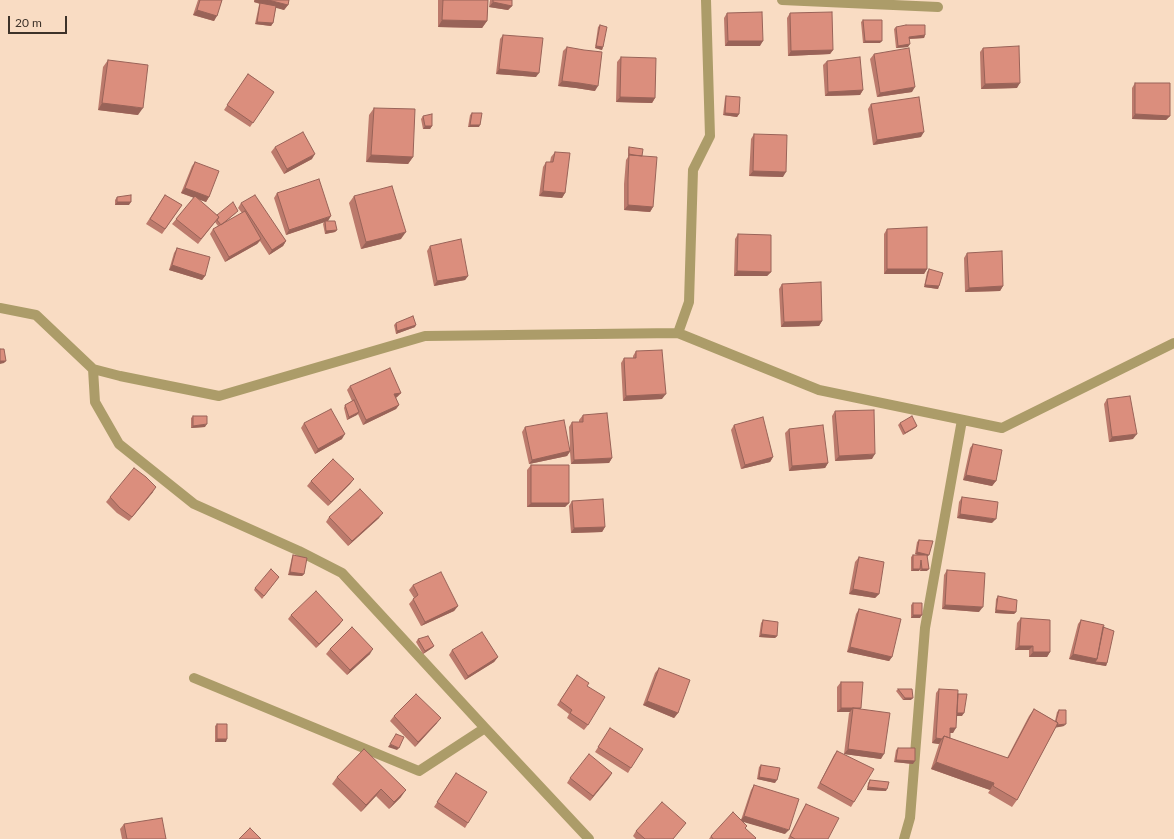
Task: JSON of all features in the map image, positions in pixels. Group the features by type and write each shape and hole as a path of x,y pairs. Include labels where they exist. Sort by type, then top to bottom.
{"street":[{"path":"678,333 689,302 693,170 710,136 706,0"},
{"path":"782,0 938,7"},
{"path":"0,308 36,315 93,369 219,396 425,336 678,333 819,390 1002,428 1174,343"},
{"path":"93,369 95,402 119,444 194,504 299,551 342,573 589,839"},
{"path":"904,839 910,818 925,628 962,420"},
{"path":"194,678 419,771 485,728"}],"building":[{"path":"200,0 222,0 217,16 197,10"},
{"path":"268,0 289,0 288,5"},
{"path":"443,0 488,0 487,21 442,20"},
{"path":"493,0 512,0 512,6 493,2"},
{"path":"260,3 276,6 273,23 257,22"},
{"path":"762,12 763,41 728,41 727,13"},
{"path":"832,12 833,50 791,51 790,13"},
{"path":"863,20 882,20 882,41 865,41"},
{"path":"600,25 607,27 603,47 596,46"},
{"path":"906,25 925,25 925,35 909,37 910,44 898,46 896,27"},
{"path":"503,35 543,38 539,73 499,69"},
{"path":"1019,46 1020,83 985,84 983,48"},
{"path":"567,47 602,52 598,86 562,81"},
{"path":"909,48 915,87 880,93 874,54"},
{"path":"621,57 656,58 655,98 620,97"},
{"path":"860,57 863,90 828,92 827,61"},
{"path":"108,60 148,65 143,108 102,103"},
{"path":"248,74 274,92 253,123 227,105"},
{"path":"1135,83 1170,83 1170,116 1135,114"},
{"path":"726,96 740,97 739,114 725,113"},
{"path":"919,97 924,132 877,140 871,104"},
{"path":"374,108 415,109 413,157 371,155"},
{"path":"472,113 482,113 480,125 470,125"},
{"path":"432,114 432,126 425,126 423,116"},
{"path":"303,132 315,154 287,169 275,147"},
{"path":"754,134 787,135 786,172 753,171"},
{"path":"629,147 643,149 642,156 629,154"},
{"path":"555,152 570,153 565,193 543,191 546,162 553,162"},
{"path":"629,155 657,157 653,207 628,205"},
{"path":"195,162 219,171 209,197 185,188"},
{"path":"319,179 331,216 289,230 277,193"},
{"path":"392,186 406,232 366,242 354,196"},
{"path":"131,195 131,202 117,202 117,197"},
{"path":"165,195 182,205 165,229 150,219"},
{"path":"255,195 286,241 272,250 241,203"},
{"path":"195,196 219,217 201,239 176,219"},
{"path":"233,202 238,211 221,225 217,220 219,217 217,215"},
{"path":"245,211 261,239 229,257 213,229"},
{"path":"325,221 335,221 337,230 326,231"},
{"path":"927,227 927,269 887,269 887,229"},
{"path":"738,234 771,235 771,272 737,271"},
{"path":"461,239 468,276 437,281 430,246"},
{"path":"177,248 210,257 205,276 172,265"},
{"path":"1002,251 1003,286 969,288 967,253"},
{"path":"929,269 943,273 939,286 925,285"},
{"path":"821,282 822,321 784,322 782,284"},
{"path":"413,316 416,325 397,331 396,323"},
{"path":"0,349 4,349 6,361 0,361"},
{"path":"662,350 666,394 626,396 624,358 636,358 636,351"},
{"path":"390,368 401,393 394,394 399,405 366,420 350,386"},
{"path":"1130,396 1137,434 1112,437 1107,399"},
{"path":"354,400 359,412 349,417 345,405"},
{"path":"331,409 345,434 318,449 304,423"},
{"path":"874,410 875,454 839,456 835,411"},
{"path":"607,413 612,458 574,460 572,422 583,422 583,415"},
{"path":"193,416 207,416 207,424 193,426"},
{"path":"912,416 917,426 905,433 900,423"},
{"path":"763,417 773,457 745,465 734,425"},
{"path":"564,420 570,451 532,460 525,427"},
{"path":"823,425 828,463 792,466 789,429"},
{"path":"973,444 1002,450 996,481 966,475"},
{"path":"333,459 354,479 331,502 311,481"},
{"path":"531,465 569,465 569,503 531,503"},
{"path":"134,468 156,487 132,517 120,508 110,497"},
{"path":"360,489 383,513 352,541 329,517"},
{"path":"962,497 998,502 996,519 960,514"},
{"path":"603,499 605,527 574,528 572,501"},
{"path":"919,540 933,541 929,555 917,552"},
{"path":"293,555 307,558 304,574 290,572"},
{"path":"913,555 927,555 929,569 922,569 921,560 920,569 913,569"},
{"path":"859,557 884,562 879,594 853,589"},
{"path":"271,569 279,577 264,596 255,588"},
{"path":"947,570 985,573 983,607 945,605"},
{"path":"441,572 458,606 425,622 413,599 418,595 413,585"},
{"path":"316,591 343,620 319,644 291,615"},
{"path":"998,596 1017,600 1016,612 996,610"},
{"path":"913,603 922,603 922,615 913,615"},
{"path":"859,609 901,619 892,657 850,647"},
{"path":"1021,618 1050,620 1050,652 1033,652 1033,646 1019,646"},
{"path":"763,620 778,622 777,636 761,634"},
{"path":"1081,620 1104,625 1097,659 1073,654"},
{"path":"352,627 373,649 350,670 330,649"},
{"path":"1103,627 1114,631 1107,663 1095,662 1097,659"},
{"path":"482,632 498,657 468,676 452,650"},
{"path":"428,636 434,646 425,651 418,639"},
{"path":"659,668 690,680 678,713 647,701"},
{"path":"577,675 589,683 587,686 605,697 588,725 570,713 572,710 560,701"},
{"path":"841,682 863,682 861,708 841,708"},
{"path":"898,689 912,689 913,698 905,698"},
{"path":"939,689 958,690 956,728 950,728 950,738 944,736 942,739 936,738"},
{"path":"416,694 441,718 418,742 394,716"},
{"path":"958,694 967,694 964,713 957,713"},
{"path":"853,708 890,713 884,754 848,749"},
{"path":"1034,709 1058,723 1017,800 993,786 994,783 936,762 944,736 1008,758"},
{"path":"1059,710 1066,710 1066,724 1057,725 1058,723 1056,721"},
{"path":"217,724 227,724 227,739 217,739"},
{"path":"610,728 643,749 631,768 598,747"},
{"path":"396,734 404,737 399,748 390,744"},
{"path":"898,748 915,748 915,761 896,760"},
{"path":"364,749 406,790 394,802 381,789 366,805 337,777"},
{"path":"837,751 874,769 854,802 820,783"},
{"path":"589,754 612,773 593,796 570,778"},
{"path":"761,765 780,768 777,780 759,777"},
{"path":"456,773 487,792 468,823 437,802"},
{"path":"870,780 889,782 887,789 868,787"},
{"path":"754,785 799,799 789,830 744,816"},
{"path":"662,802 686,823 673,839 645,839 636,831"},
{"path":"806,804 839,818 828,839 795,839 790,836"},
{"path":"733,812 747,826 745,828 756,838 755,839 713,839 711,836"},
{"path":"162,818 166,839 127,839 124,824"},
{"path":"250,828 261,839 239,839"}]}
